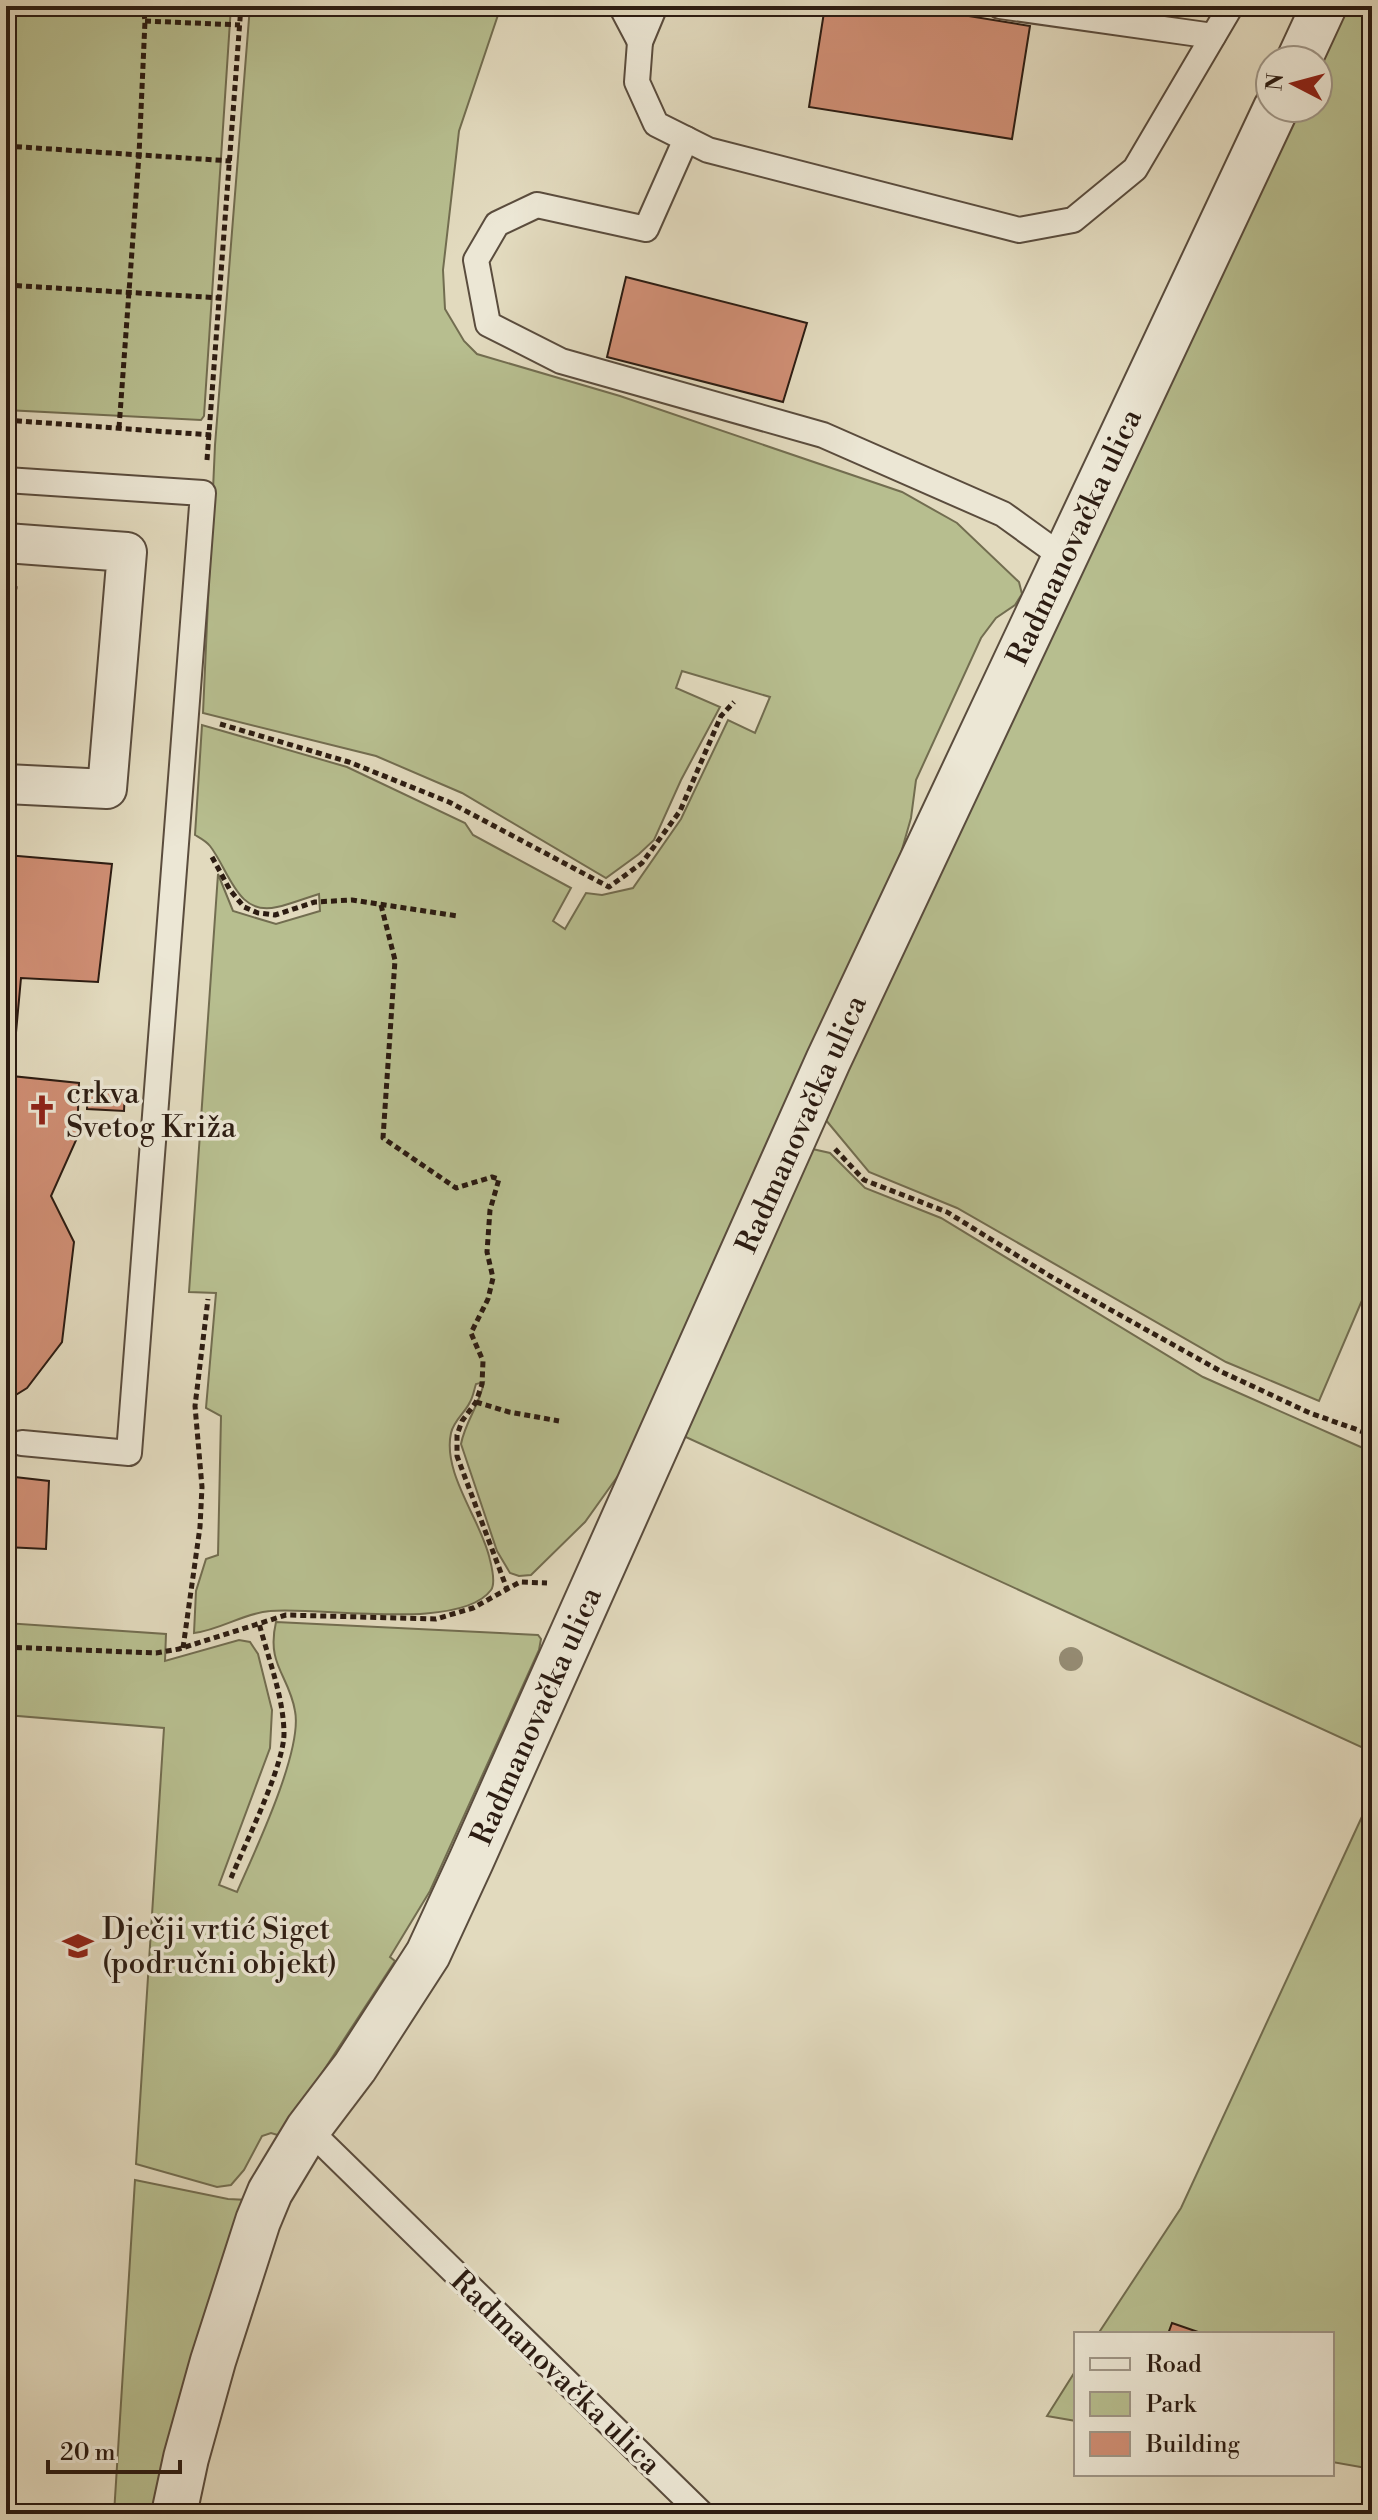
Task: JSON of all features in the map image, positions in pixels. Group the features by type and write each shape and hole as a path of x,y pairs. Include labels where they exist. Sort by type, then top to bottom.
{"street":[{"path":"1306,44 1324,6"},
{"name":"Radmanovačka ulica","path":"174,2514 209,2375 270,2192 308,2129 355,2067 428,1954 802,1119 1268,124"},
{"path":"6,784 107,789 127,552 11,559"}],"lane":[{"path":"621,6 640,42"},
{"path":"655,6 640,42 637,82 656,124 708,150 1019,230 1073,220 1135,169 1231,6"},
{"path":"1000,6 1213,36"},
{"path":"686,139 646,229 537,205 497,224 476,260 488,324 561,361 823,435 1003,514 1064,558"},
{"path":"6,480 203,493 129,1453 22,1443"},
{"name":"Radmanovačka ulica","path":"308,2129 702,2514"}],"path":[{"path":"119,428 139,155 145,21 143,6"},
{"path":"203,493 211,435 241,6"},
{"path":"145,21 240,25"},
{"path":"6,146 231,161"},
{"path":"6,285 221,298"},
{"path":"6,420 211,435"},
{"path":"6,729 11,559"},
{"path":"186,714 349,762 449,802 609,887 642,863 680,811 721,716 734,702"},
{"path":"176,831 208,850 230,890 244,907 258,913 275,915 315,902 352,900 458,916"},
{"path":"381,905 395,960 383,1138 456,1188 492,1177 499,1179 490,1210 487,1252 493,1278 488,1299 471,1333 483,1361 482,1384 476,1402 462,1421 457,1435 457,1456 507,1589"},
{"path":"802,1119 824,1137 864,1180 947,1212 1050,1276 1222,1372 1310,1413 1372,1435"},
{"path":"183,1648 200,1527 202,1487 195,1406 208,1299"},
{"path":"476,1402 559,1421"},
{"path":"6,1647 156,1653 183,1648 286,1615 436,1619 473,1608 520,1582 556,1583 591,1593"},
{"path":"231,1878 280,1761 284,1735 281,1709 259,1623"}],"green space":[{"path":"6,6 231,6 204,416 201,420 6,410"},
{"path":"250,6 501,6 459,131 443,270 445,309 464,341 477,354 620,396 902,492 957,523 1019,582 1022,594 1015,605 996,618 981,638 916,780 911,818 901,853 775,1125 620,1473 585,1522 531,1575 510,1573 497,1551 461,1444 484,1382 476,1384 470,1402 452,1428 450,1449 457,1481 486,1545 493,1575 491,1590 475,1603 450,1610 420,1614 270,1611 194,1633 196,1591 206,1559 218,1555 221,1416 206,1408 216,1293 189,1292 218,874 233,911 276,924 320,911 319,894 277,907 252,905 236,889 210,846 195,835 202,725 347,767 465,823 473,835 571,888 553,921 565,929 586,893 602,895 633,888 681,819 728,720 755,733 770,697 682,671 676,688 720,707 681,780 654,840 606,878 462,793 376,756 203,713 215,445"},
{"path":"1348,6 1372,6 1372,1277 1319,1401 1226,1362 957,1208 869,1172 825,1119 1292,124 1334,124 1334,44 1330,44"},
{"path":"808,1148 830,1153 865,1188 941,1218 1203,1377 1372,1452 1372,1752 677,1433"},
{"path":"276,1622 538,1635 541,1639 539,1650 430,1891 390,1957 395,1961 281,2136 271,2133 262,2136 244,2170 231,2185 217,2187 136,2164 164,1728 6,1715 6,1623 166,1634 165,1661 239,1640 250,1642 258,1654 272,1710 270,1748 219,1885 237,1892 285,1776 296,1729 292,1699 276,1660"},
{"path":"1372,1795 1372,2469 1334,2462 1334,2332 1099,2332 1181,2208"},
{"path":"135,2180 228,2199 248,2200 156,2514 114,2514"},
{"path":"1074,2373 1074,2421 1047,2416"}],"building":[{"path":"825,6 907,6 1030,26 1012,139 809,107"},
{"path":"626,277 807,323 783,402 607,357"},
{"name":"crkva Svetog Križa","path":"6,855 112,864 98,982 21,978 12,1076 79,1083 77,1138 51,1196 74,1242 62,1342 27,1388 6,1401"},
{"path":"88,1088 125,1090 124,1111 87,1109"},
{"path":"6,1476 49,1481 46,1549 6,1547"},
{"path":"1172,2323 1198,2332 1169,2332"}],"place":[{"name":"crkva Svetog Križa","path":"42,1110"},
{"name":"Dječji vrtić Siget (područni objekt)","path":"78,1946"}]}
